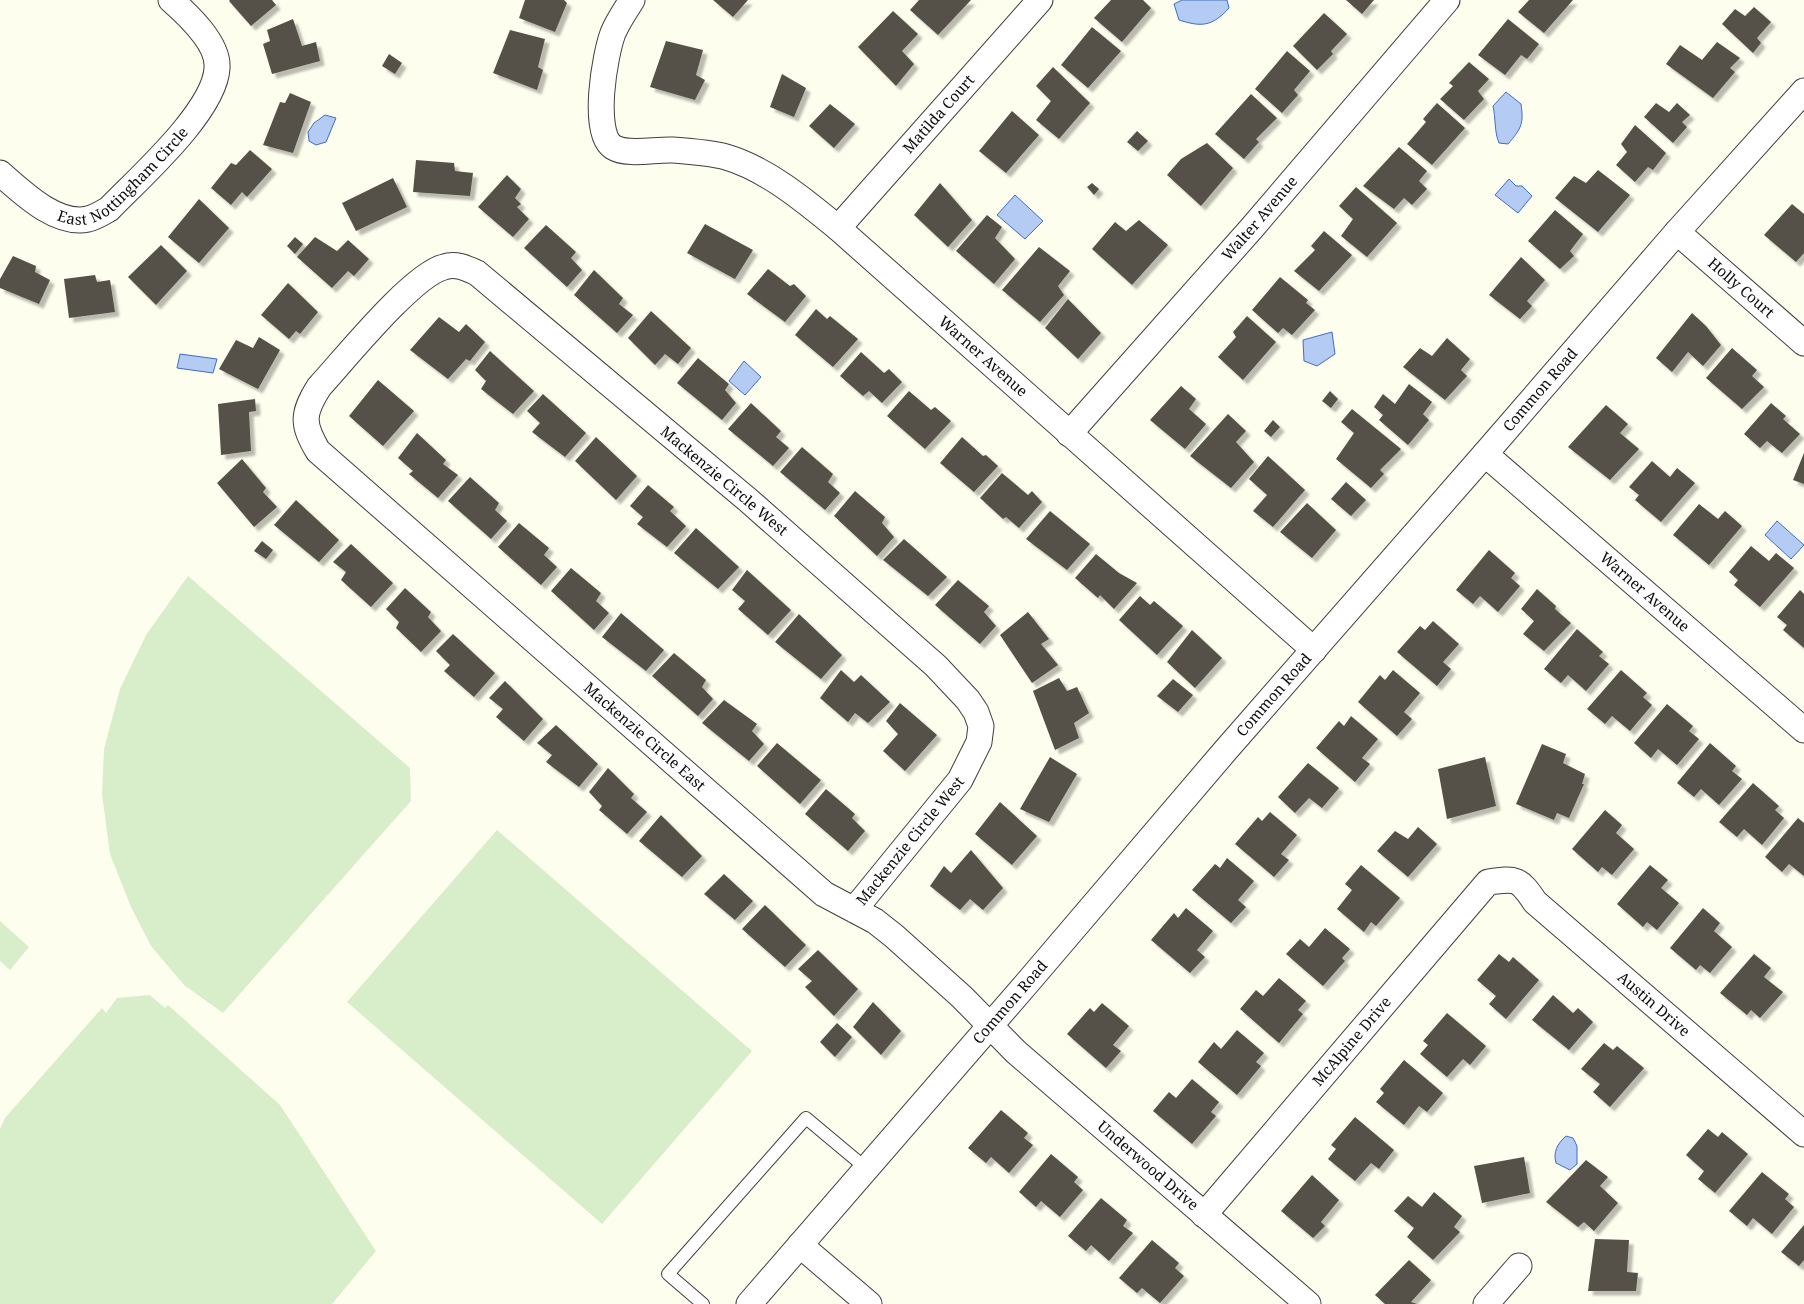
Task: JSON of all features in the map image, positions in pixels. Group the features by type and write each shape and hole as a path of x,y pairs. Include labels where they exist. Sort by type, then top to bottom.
{"street":[{"name":"East Nottingham Circle","path":"0,173 25,195 44,208 65,218 86,220 109,209 180,135 212,90 218,67 214,52 196,24 171,0"},
{"name":"Warner Avenue","path":"632,0 622,15 613,35 602,86 602,134 611,146 622,151 673,150 725,157 758,171 790,190 838,228 1068,434 1314,650"},
{"name":"Matilda Court","path":"838,228 1040,0"},
{"name":"Walter Avenue","path":"1068,434 1251,229 1447,0"},
{"name":"Common Road","path":"749,1304 867,1170 1314,650 1677,232 1804,91"},
{"name":"Holly Court","path":"1677,232 1804,343"},
{"name":"Mackenzie Circle West","path":"308,435 304,419 308,403 319,387 398,300 415,284 444,267 460,266 477,273 748,500 936,666 968,700 976,712 981,726 979,742 960,780 854,910"},
{"name":"Mackenzie Circle East","path":"308,435 318,451 334,467 566,666 824,894 875,921 894,936 962,997 990,1026"},
{"name":"Warner Avenue","path":"1485,454 1804,730"},
{"name":"Austin Drive","path":"1504,880 1517,881 1526,888 1535,902 1804,1134"},
{"name":"McAlpine Drive","path":"1204,1215 1488,882 1504,880"},
{"name":"Underwood Drive","path":"990,1026 1016,1052 1308,1304"},
{"path":"800,1245 869,1304"},
{"path":"1486,1304 1519,1266"}],"lane":[{"path":"703,1304 668,1274 806,1118 867,1170"}],"green space":[{"path":"188,576 410,768 411,801 223,1013 184,985 151,946 131,907 110,854 102,794 104,749 120,689 146,635"},
{"path":"497,830 752,1051 602,1224 347,1002"},
{"path":"0,921 29,947 10,970 0,961"},
{"path":"150,995 165,1008 168,1005 280,1105 376,1251 332,1304 0,1304 0,1129 5,1118 102,1008 106,1013 117,998"}],"water":[{"path":"1182,0 1227,0 1229,8 1212,22 1194,24 1179,20 1174,4"},
{"path":"1506,92 1521,104 1522,117 1519,130 1508,144 1499,143 1496,134 1493,106"},
{"path":"325,115 336,118 326,142 316,145 309,141 308,132 314,123"},
{"path":"1509,179 1516,186 1522,186 1532,196 1518,213 1495,195"},
{"path":"1015,195 1043,221 1025,239 997,215"},
{"path":"1332,332 1335,354 1317,366 1304,361 1303,340"},
{"path":"180,354 217,359 213,373 177,368"},
{"path":"744,361 761,377 745,395 729,381"},
{"path":"1777,521 1804,545 1791,559 1765,535"},
{"path":"1566,1136 1573,1138 1577,1146 1577,1164 1570,1170 1556,1163 1555,1159 1556,1148"}],"building":[{"path":"230,0 272,0 276,5 251,26"},
{"path":"525,0 564,0 567,3 555,32 519,18"},
{"path":"713,0 748,0 733,17"},
{"path":"919,0 971,0 938,35 910,10"},
{"path":"1111,0 1143,0 1151,8 1122,42 1094,18"},
{"path":"1346,0 1374,0 1362,14"},
{"path":"1529,0 1573,0 1544,33 1518,12"},
{"path":"1754,7 1771,22 1757,38 1761,43 1753,53 1722,24 1735,9 1745,16"},
{"path":"893,11 918,34 902,51 914,64 896,86 858,47"},
{"path":"1324,13 1347,34 1331,51 1333,54 1317,70 1293,46"},
{"path":"293,19 302,46 316,42 320,61 272,74 263,44 270,41 267,30"},
{"path":"1508,19 1539,44 1527,59 1521,55 1505,75 1478,55"},
{"path":"1092,27 1121,51 1088,88 1061,65"},
{"path":"510,30 545,39 538,67 543,70 537,90 493,73"},
{"path":"666,41 703,50 696,75 705,80 695,100 650,87"},
{"path":"1717,42 1740,58 1730,68 1735,72 1713,98 1666,64 1680,45 1702,60"},
{"path":"1287,51 1310,71 1294,90 1298,95 1282,113 1255,89"},
{"path":"389,54 402,63 395,74 382,66"},
{"path":"1469,62 1489,79 1478,91 1484,99 1464,120 1440,99 1453,86 1449,83"},
{"path":"1053,67 1090,103 1059,139 1036,120 1051,101 1036,86"},
{"path":"782,74 806,88 794,117 770,107"},
{"path":"290,93 311,102 293,153 263,145 280,102 285,103"},
{"path":"1251,94 1277,118 1256,139 1259,142 1244,159 1215,134"},
{"path":"1437,103 1465,128 1432,165 1407,144 1426,122 1423,119"},
{"path":"1656,103 1669,112 1677,103 1690,115 1682,122 1687,127 1673,143 1644,117"},
{"path":"830,104 855,124 834,148 809,126"},
{"path":"1012,111 1039,135 1006,173 979,151"},
{"path":"1635,125 1666,153 1653,170 1648,167 1635,182 1616,165 1627,152 1621,144"},
{"path":"1137,131 1148,141 1138,151 1127,142"},
{"path":"1207,143 1233,168 1201,206 1167,175 1181,159"},
{"path":"1399,147 1427,171 1419,181 1427,189 1412,205 1404,198 1394,209 1363,186"},
{"path":"250,150 272,169 247,197 242,192 231,205 211,188 231,163 236,165"},
{"path":"416,160 454,163 455,171 473,173 470,196 413,192"},
{"path":"1598,170 1630,195 1598,232 1555,198 1574,176 1586,183"},
{"path":"507,175 521,189 515,198 521,204 517,207 529,219 513,237 478,207"},
{"path":"393,178 407,207 356,231 342,203"},
{"path":"940,183 972,220 948,247 914,215"},
{"path":"1092,183 1099,189 1094,195 1087,187"},
{"path":"1356,187 1397,223 1367,257 1341,236 1353,219 1339,206"},
{"path":"199,199 229,228 199,263 168,237"},
{"path":"1792,204 1804,214 1804,253 1796,262 1764,235"},
{"path":"1555,210 1583,234 1570,251 1574,256 1560,269 1528,241"},
{"path":"987,215 1002,227 995,238 1015,259 994,284 956,251"},
{"path":"1139,220 1168,245 1132,285 1092,249 1115,222 1126,231"},
{"path":"705,224 753,250 735,279 687,253"},
{"path":"546,225 576,252 571,258 582,270 567,287 524,248"},
{"path":"1324,231 1352,255 1319,291 1294,271 1315,250 1311,246"},
{"path":"295,237 303,244 295,254 287,246"},
{"path":"315,237 337,251 348,240 369,259 354,276 348,271 332,288 297,257"},
{"path":"161,245 187,271 156,305 128,277"},
{"path":"1039,247 1070,271 1058,286 1064,295 1040,322 1002,290"},
{"path":"13,256 36,266 35,272 50,280 39,304 0,288 0,279"},
{"path":"1521,257 1545,280 1527,301 1532,306 1520,319 1489,295"},
{"path":"768,269 790,286 794,284 806,296 785,322 747,294"},
{"path":"594,270 623,298 619,304 633,315 617,333 574,295"},
{"path":"95,275 97,282 110,280 115,312 69,318 64,279"},
{"path":"1280,277 1308,300 1306,303 1315,310 1292,335 1283,328 1278,333 1252,310"},
{"path":"288,283 318,312 300,334 296,331 289,339 261,315"},
{"path":"1068,299 1101,333 1078,359 1045,328"},
{"path":"816,309 827,319 830,316 858,339 833,367 795,335"},
{"path":"651,311 691,348 678,364 665,354 655,365 628,338"},
{"path":"1692,313 1706,326 1721,345 1703,366 1688,352 1672,372 1656,358"},
{"path":"1247,316 1276,342 1243,380 1218,357 1236,337 1233,332"},
{"path":"439,317 459,332 466,324 485,342 470,361 466,359 448,379 410,350"},
{"path":"259,337 280,350 258,389 219,369 236,340 253,348"},
{"path":"1447,338 1470,359 1461,370 1467,376 1445,400 1403,367 1420,348 1432,356"},
{"path":"1732,348 1757,370 1752,376 1764,387 1742,409 1706,378"},
{"path":"490,351 534,391 513,414 481,389 486,381 475,370"},
{"path":"861,352 884,373 889,369 902,382 882,403 869,391 863,396 840,376"},
{"path":"698,358 729,384 725,390 736,403 722,420 677,383"},
{"path":"378,380 414,411 383,446 349,416"},
{"path":"1409,384 1432,402 1423,414 1429,420 1408,445 1379,420 1383,415 1374,407 1383,394 1395,404"},
{"path":"1181,386 1196,399 1189,409 1206,424 1185,449 1150,420"},
{"path":"909,391 931,410 935,407 951,421 925,449 887,416"},
{"path":"1330,391 1338,399 1331,408 1322,401"},
{"path":"543,394 586,433 565,457 532,432 540,423 527,411"},
{"path":"255,399 256,411 249,412 251,451 221,455 218,404"},
{"path":"751,403 781,431 776,437 789,448 773,466 728,429"},
{"path":"1771,403 1786,416 1783,419 1800,434 1782,453 1767,441 1760,448 1744,434"},
{"path":"1606,405 1628,424 1620,433 1639,449 1610,480 1568,447"},
{"path":"1352,409 1401,449 1380,470 1384,474 1371,488 1336,459 1354,433 1341,422"},
{"path":"1228,414 1246,431 1236,442 1254,462 1231,488 1190,456"},
{"path":"1273,420 1280,427 1271,437 1264,431"},
{"path":"417,433 446,460 443,464 458,475 438,498 409,474 413,471 398,458"},
{"path":"596,437 637,476 616,500 575,461"},
{"path":"962,437 983,456 986,455 998,466 974,492 940,463"},
{"path":"802,447 833,474 828,482 840,493 825,510 780,472"},
{"path":"1804,453 1804,484 1793,480"},
{"path":"1268,456 1305,490 1273,527 1253,511 1267,495 1249,479"},
{"path":"242,459 266,488 263,492 277,507 254,527 217,483"},
{"path":"1652,461 1670,477 1677,468 1695,483 1661,522 1635,500 1639,495 1629,487"},
{"path":"1002,473 1028,495 1032,491 1042,502 1019,528 1006,517 1003,519 980,498"},
{"path":"470,477 499,503 495,510 507,521 491,539 448,501"},
{"path":"1346,482 1366,500 1351,516 1331,499"},
{"path":"648,485 674,507 670,511 686,526 667,547 637,524 643,517 630,506"},
{"path":"855,491 885,517 882,523 894,537 877,556 834,516"},
{"path":"296,500 339,540 319,562 274,525"},
{"path":"1307,503 1336,530 1312,558 1280,532"},
{"path":"1699,504 1718,519 1725,511 1742,526 1709,565 1673,535"},
{"path":"1050,511 1090,544 1067,570 1026,539"},
{"path":"519,523 549,548 544,555 557,567 541,585 498,547"},
{"path":"696,528 739,567 718,589 674,553"},
{"path":"904,539 947,577 928,596 883,560"},
{"path":"262,541 273,550 266,559 254,551"},
{"path":"351,544 393,583 371,607 341,580 346,572 333,562"},
{"path":"1751,546 1769,561 1776,553 1794,568 1760,607 1734,585 1738,580 1729,572"},
{"path":"1489,550 1515,573 1511,578 1520,586 1498,612 1480,596 1473,604 1456,590"},
{"path":"1096,554 1119,573 1137,583 1114,609 1100,595 1098,598 1075,578"},
{"path":"571,568 601,593 596,601 609,613 594,630 551,591"},
{"path":"747,570 791,610 768,635 738,609 745,601 732,590"},
{"path":"958,580 989,606 984,612 996,626 980,644 935,605"},
{"path":"405,588 431,612 428,617 441,631 421,652 396,628 399,622 386,609"},
{"path":"1537,589 1571,623 1544,651 1523,634 1534,621 1521,609"},
{"path":"1800,590 1804,594 1804,648 1783,630 1787,625 1777,617"},
{"path":"1140,596 1150,605 1154,601 1183,626 1157,655 1119,620"},
{"path":"1028,612 1049,639 1041,644 1058,665 1032,683 1000,635"},
{"path":"621,613 664,650 646,671 602,637"},
{"path":"799,614 842,655 821,679 775,642"},
{"path":"1433,621 1459,644 1443,662 1451,669 1437,686 1397,652 1420,626 1425,630"},
{"path":"1577,629 1603,652 1599,656 1609,664 1586,691 1568,675 1561,683 1544,669"},
{"path":"1192,630 1222,658 1195,688 1167,662"},
{"path":"453,634 495,673 474,697 444,671 450,665 436,651"},
{"path":"674,653 706,680 702,687 713,699 698,716 652,676"},
{"path":"841,670 854,682 861,675 890,702 868,723 855,713 848,722 820,698"},
{"path":"1393,670 1420,693 1404,712 1412,719 1397,736 1358,702 1380,675 1385,680"},
{"path":"1621,670 1647,693 1643,697 1652,705 1630,731 1612,716 1605,724 1587,709"},
{"path":"1059,678 1067,691 1077,687 1089,713 1074,723 1079,738 1055,750 1033,691"},
{"path":"1173,679 1193,695 1178,712 1157,696"},
{"path":"505,681 543,719 524,741 496,717 503,709 489,698"},
{"path":"724,700 757,724 752,731 764,744 749,761 702,723"},
{"path":"900,703 937,735 905,771 883,751 898,734 886,721"},
{"path":"1667,704 1693,726 1689,731 1699,739 1677,765 1658,749 1651,758 1634,743"},
{"path":"1351,716 1378,739 1362,758 1370,764 1355,782 1316,748 1339,721 1344,726"},
{"path":"556,725 598,764 579,787 546,762 552,755 537,743"},
{"path":"777,743 821,780 800,804 757,766"},
{"path":"1710,743 1736,766 1732,771 1742,779 1719,805 1701,789 1694,797 1677,783"},
{"path":"1542,744 1566,754 1563,763 1585,774 1582,784 1584,784 1569,818 1557,813 1554,820 1516,804"},
{"path":"1050,757 1077,774 1049,822 1020,809"},
{"path":"1485,757 1496,806 1447,819 1438,769"},
{"path":"1308,763 1339,788 1322,808 1309,798 1295,813 1278,797"},
{"path":"608,768 634,794 631,798 647,812 627,834 599,810 602,806 589,792"},
{"path":"1753,783 1779,806 1775,810 1784,818 1762,845 1744,829 1737,837 1719,822"},
{"path":"826,789 855,814 852,818 865,831 848,851 805,814"},
{"path":"1000,802 1037,836 1012,865 975,834"},
{"path":"1605,810 1622,825 1616,833 1634,849 1612,875 1602,867 1598,872 1572,849"},
{"path":"1270,812 1297,835 1281,854 1289,860 1274,877 1235,844 1258,817 1262,821"},
{"path":"661,815 702,856 682,877 639,841"},
{"path":"1798,818 1804,823 1804,876 1789,864 1782,872 1765,857"},
{"path":"1418,827 1437,844 1408,877 1377,851 1395,831 1408,839"},
{"path":"971,850 1003,888 983,910 970,899 960,910 930,886 944,866 951,873"},
{"path":"1227,858 1254,881 1238,900 1246,907 1231,923 1192,890 1215,864 1220,868"},
{"path":"1361,865 1400,898 1376,926 1371,922 1364,932 1337,909 1352,890 1345,884"},
{"path":"1650,865 1668,880 1661,888 1679,903 1657,930 1647,922 1643,927 1617,904"},
{"path":"724,874 753,901 735,920 704,894"},
{"path":"765,905 806,945 785,967 742,929"},
{"path":"1186,908 1213,931 1197,950 1205,957 1190,973 1151,940 1174,913 1178,918"},
{"path":"1703,908 1720,923 1714,931 1732,947 1710,973 1700,965 1696,970 1670,948"},
{"path":"1325,928 1350,949 1342,958 1345,961 1323,986 1286,954 1300,939 1309,947"},
{"path":"818,950 858,989 834,1016 805,987 812,981 798,969"},
{"path":"1499,954 1509,962 1513,957 1539,980 1506,1019 1489,1004 1496,996 1477,980"},
{"path":"1754,954 1771,968 1764,977 1783,992 1760,1018 1751,1010 1747,1015 1720,993"},
{"path":"1279,978 1306,1001 1298,1010 1303,1014 1279,1043 1240,1009 1256,990 1263,996"},
{"path":"1553,995 1573,1013 1578,1008 1593,1022 1569,1050 1532,1020"},
{"path":"873,1002 901,1031 881,1055 853,1027"},
{"path":"1102,1003 1129,1026 1113,1045 1121,1051 1106,1068 1067,1034 1090,1008 1094,1012"},
{"path":"1447,1013 1486,1046 1470,1065 1463,1059 1447,1077 1420,1054 1428,1045 1423,1041"},
{"path":"837,1023 852,1037 835,1057 820,1042"},
{"path":"1237,1030 1264,1053 1256,1062 1261,1066 1237,1095 1198,1062 1214,1042 1221,1049"},
{"path":"1604,1043 1613,1050 1617,1046 1644,1068 1610,1107 1593,1092 1600,1084 1581,1069"},
{"path":"1404,1060 1443,1093 1427,1112 1419,1106 1404,1125 1376,1102 1384,1093 1380,1089"},
{"path":"1192,1079 1219,1102 1211,1112 1216,1116 1192,1144 1153,1111 1169,1092 1176,1098"},
{"path":"1001,1110 1028,1133 1024,1138 1033,1145 1009,1173 991,1157 986,1163 968,1148"},
{"path":"1355,1117 1394,1150 1379,1169 1371,1163 1355,1181 1328,1159 1336,1149 1331,1145"},
{"path":"1708,1129 1718,1137 1722,1132 1748,1154 1715,1193 1698,1179 1704,1171 1686,1155"},
{"path":"1051,1154 1078,1177 1074,1182 1083,1190 1060,1217 1041,1201 1036,1207 1019,1192"},
{"path":"1524,1157 1530,1193 1482,1203 1474,1166"},
{"path":"1586,1160 1608,1177 1600,1186 1618,1203 1594,1231 1584,1222 1578,1227 1546,1202"},
{"path":"1762,1172 1789,1194 1785,1199 1794,1207 1772,1234 1753,1218 1747,1226 1729,1211"},
{"path":"1312,1175 1339,1200 1321,1222 1325,1226 1313,1238 1281,1211"},
{"path":"1434,1192 1462,1216 1454,1227 1460,1232 1433,1260 1407,1237 1414,1228 1394,1211 1408,1196 1422,1207"},
{"path":"1101,1198 1127,1220 1123,1226 1133,1233 1109,1261 1091,1245 1086,1251 1068,1236"},
{"path":"1804,1225 1804,1260 1799,1266 1781,1252"},
{"path":"1595,1239 1629,1240 1627,1272 1638,1273 1636,1291 1588,1291"},
{"path":"1152,1240 1179,1263 1175,1268 1184,1276 1160,1303 1142,1288 1137,1293 1119,1278"},
{"path":"1409,1260 1431,1280 1411,1302 1417,1304 1385,1304 1375,1295"}]}
